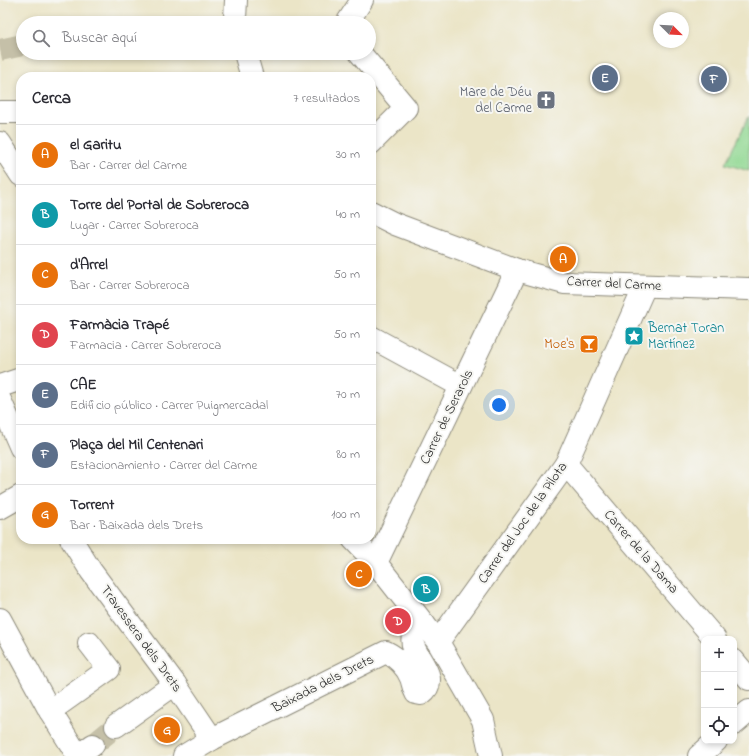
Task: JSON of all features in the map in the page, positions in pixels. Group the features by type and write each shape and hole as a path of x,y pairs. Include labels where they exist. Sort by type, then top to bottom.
{"street":[{"path":"234,16 236,0"},
{"path":"352,16 362,0"},
{"path":"247,60 251,72"},
{"path":"366,60 376,72"},
{"path":"376,72 406,108 376,138"},
{"path":"0,112 16,112"},
{"path":"0,143 16,167"},
{"name":"Carrer del Carme","path":"376,214 395,224 517,270 564,283 749,289"},
{"name":"Carrer de Serarols","path":"376,563 517,270"},
{"name":"Carrer del Joc de la Pilota","path":"438,642 566,464 645,286"},
{"path":"376,340 461,386"},
{"path":"0,386 16,381"},
{"path":"0,400 16,437"},
{"name":"Carrer de la Dama","path":"566,464 712,636"},
{"path":"0,508 16,499"},
{"name":"Travessera dels Drets","path":"74,544 91,571 175,684 212,739"},
{"path":"359,544 376,563 438,642 483,720 492,756"},
{"path":"0,619 50,711 83,752"},
{"name":"Baixada dels Drets","path":"184,756 212,739 386,652 395,656 411,677 416,693 421,694 425,691 429,682 427,670 412,643 414,635 424,624"},
{"path":"50,711 109,669 89,643"},
{"path":"737,664 749,678"},
{"path":"116,726 175,684"},
{"path":"737,721 749,711"},
{"path":"699,756 713,744"}],"green space":[{"path":"749,116 749,171 725,164"}],"tunnel":[{"path":"0,50 16,47"},
{"path":"93,745 116,726"}],"place":[{"name":"CAE","path":"605,78"},
{"name":"Plaça del Mil Centenari","path":"714,79"},
{"name":"Mare de Déu del Carme","path":"546,100"},
{"name":"el Garitu","path":"563,259"},
{"name":"Bernat Toran Martínez","path":"634,336"},
{"name":"Moe's","path":"589,344"},
{"name":"d'Arrel","path":"359,574"},
{"name":"Torre del Portal de Sobreroca","path":"426,589"},
{"name":"Farmàcia Trapé","path":"398,621"},
{"name":"Torrent","path":"167,730"}]}
